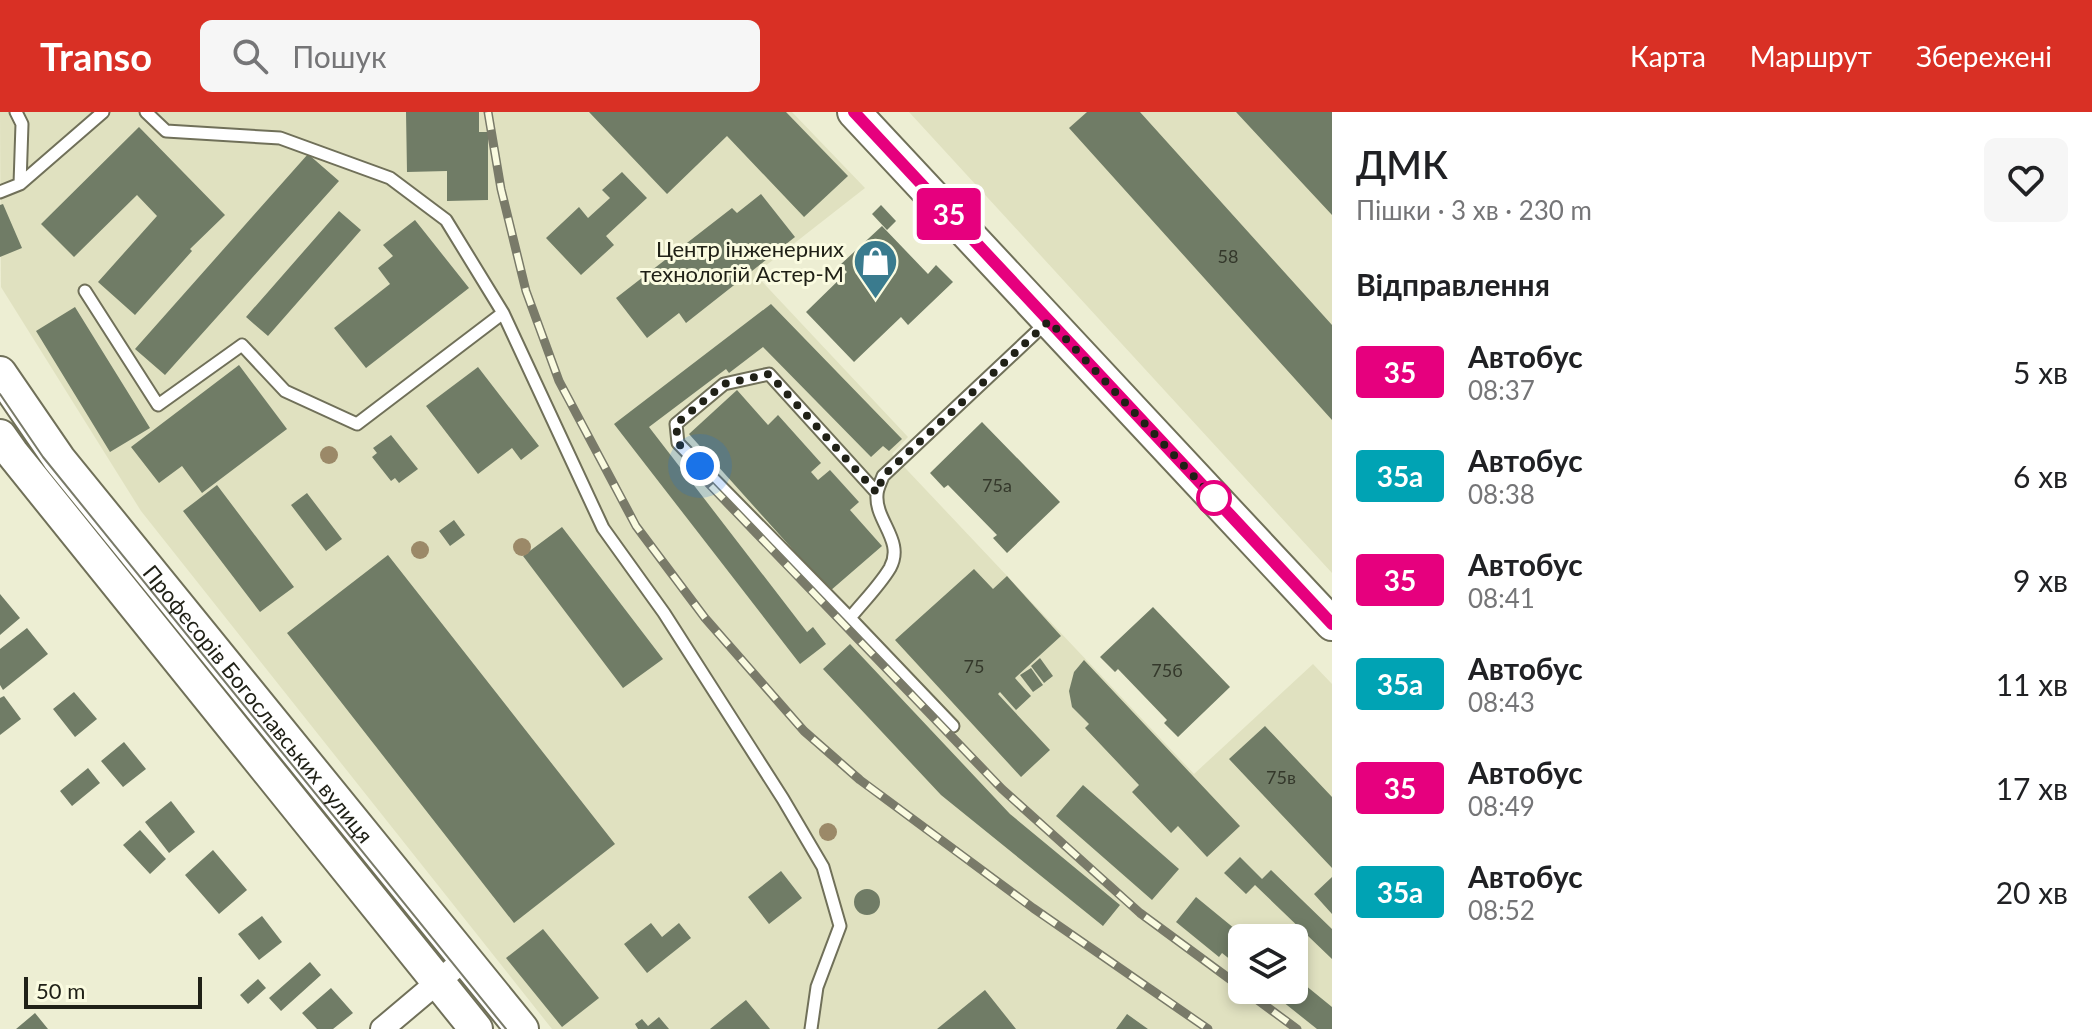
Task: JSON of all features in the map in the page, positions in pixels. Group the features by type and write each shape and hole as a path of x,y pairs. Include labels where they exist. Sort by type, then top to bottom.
{"street":[{"path":"854,112 1332,624"},
{"name":"Професорів Богославських вулиця","path":"0,373 23,452 476,1029"},
{"name":"Професорів Богославських вулиця","path":"23,452 465,959 522,1029"},
{"path":"382,1029 465,959"}],"lane":[{"path":"16,112 22,124 20,184"},
{"path":"0,192 20,184 103,112"},
{"path":"146,112 166,131 280,138 390,178 446,220 503,313 603,528 672,626 823,867 840,926 817,987 811,1029"},
{"path":"85,291 158,405 242,345 285,391 357,424 503,313"},
{"path":"850,618 891,566 895,550 892,536 882,520 877,493 883,476 1049,321"},
{"path":"877,493 769,374 724,384 676,424 678,443 953,726"}],"shaded area":[{"path":"0,112 792,112 865,188 755,274 908,437 892,454 1194,774 1313,664 1332,684 1332,1029 552,1029 141,511 1,287"},
{"path":"909,112 1332,112 1332,573"}],"building":[{"path":"406,112 479,112 479,132 488,132 488,200 447,201 447,171 407,172"},
{"path":"589,112 786,112 848,176 804,217 727,136 667,194"},
{"path":"1087,112 1140,112 1332,325 1332,420 1069,128"},
{"path":"1236,112 1332,112 1332,215"},
{"path":"139,127 225,215 190,249 192,251 135,315 98,282 157,216 137,195 74,257 41,224"},
{"path":"308,154 339,181 165,375 135,349"},
{"path":"622,172 647,198 606,236 614,245 581,275 546,238 579,207 588,218 610,198 602,190"},
{"path":"761,194 795,237 686,323 679,313 647,338 616,298 732,208 737,213"},
{"path":"3,204 22,248 0,257 0,205"},
{"path":"881,205 896,221 887,230 872,214"},
{"path":"339,211 361,230 268,336 246,317"},
{"path":"415,220 469,288 366,368 334,328 390,284 378,268 393,256 383,245"},
{"name":"Центр інженерних технологій Астер-М","path":"882,226 928,274 936,265 953,282 908,325 901,317 854,362 806,312 847,272 840,265"},
{"path":"771,304 902,439 889,451 883,446 871,457 763,347 729,373 726,369 649,427 807,632 813,627 826,644 800,664 614,424"},
{"path":"75,307 150,428 110,452 36,331"},
{"path":"239,365 287,429 202,493 182,466 159,483 131,447"},
{"path":"478,367 539,446 521,460 512,448 478,474 426,406"},
{"path":"737,390 768,425 778,415 821,463 811,472 818,480 830,470 859,502 850,510 882,546 830,591 689,434"},
{"path":"982,422 1060,502 1007,553 993,538 997,535 948,485 944,488 930,473"},
{"path":"391,435 418,469 399,483 395,478 391,481 372,457 377,453 373,448"},
{"path":"217,485 294,587 260,612 183,511"},
{"path":"307,493 342,539 326,551 291,505"},
{"path":"454,520 465,535 450,546 439,531"},
{"path":"562,527 663,659 623,688 523,556"},
{"path":"388,555 615,844 514,923 287,633"},
{"path":"974,569 993,589 1007,576 1061,636 1015,678 1031,696 1016,710 1000,692 998,694 1050,750 1021,777 895,640"},
{"path":"0,594 20,618 0,635"},
{"path":"1153,607 1230,687 1178,737 1164,723 1167,720 1118,669 1115,672 1100,657"},
{"path":"27,628 48,654 3,690 0,685 0,649"},
{"path":"850,644 1010,814 1120,905 1103,926 941,795 823,669"},
{"path":"1040,658 1053,676 1044,683 1031,666"},
{"path":"1084,660 1240,826 1207,857 1178,826 1171,833 1132,792 1139,785 1085,728 1089,724 1072,707 1069,691 1074,672"},
{"path":"1031,668 1043,685 1033,692 1020,675"},
{"path":"74,692 97,719 75,737 53,709"},
{"path":"4,696 21,719 0,735 0,698"},
{"path":"1265,726 1332,797 1332,868 1229,759"},
{"path":"124,742 146,769 123,787 101,761"},
{"path":"88,768 100,783 72,806 60,791"},
{"path":"1083,785 1179,869 1152,900 1056,816"},
{"path":"171,801 195,832 169,853 145,822"},
{"path":"140,830 166,859 150,874 123,845"},
{"path":"213,850 247,890 219,914 185,875"},
{"path":"1240,857 1262,879 1271,870 1332,929 1332,959 1308,936 1308,924 1296,924 1255,885 1246,894 1224,873"},
{"path":"781,871 802,898 769,924 748,897"},
{"path":"1332,877 1332,914 1314,894"},
{"path":"867,889 876,893 880,902 876,911 867,915 858,911 854,902 858,893"},
{"path":"1196,897 1229,924 1228,958 1222,953 1219,957 1176,922"},
{"path":"262,916 282,942 259,960 238,934"},
{"path":"651,923 662,937 679,923 691,938 647,973 624,944"},
{"path":"543,929 599,998 562,1027 506,958"},
{"path":"310,962 321,975 281,1011 269,998"},
{"path":"258,979 266,988 248,1004 240,995"},
{"path":"1308,987 1332,1007 1332,1029 1317,1029 1286,1004 1308,1004"},
{"path":"331,988 353,1013 333,1029 317,1029 302,1013"},
{"path":"985,990 1016,1029 937,1029"},
{"path":"746,1000 770,1029 710,1029"},
{"path":"35,1013 48,1029 16,1029"},
{"path":"1127,1014 1148,1029 1116,1029"},
{"path":"659,1017 669,1029 638,1029 635,1024 642,1019 648,1026"}],"tram line":[{"path":"0,394 43,457 506,1029"}],"railway":[{"path":"488,112 501,189 526,291 559,381 636,526 705,618 804,731 860,780 1033,908 1208,1029"},
{"path":"686,460 1002,789 1140,913 1228,978"},
{"path":"1263,1004 1297,1029"}],"bus line":[{"name":"35","path":"854,112 1332,624"}],"place":[{"name":"Центр інженерних технологій Астер-М","path":"875,301"}],"route":[{"path":"700,466 678,443 676,424 724,384 769,374 877,493 883,476 1049,321 1214,498"}]}
